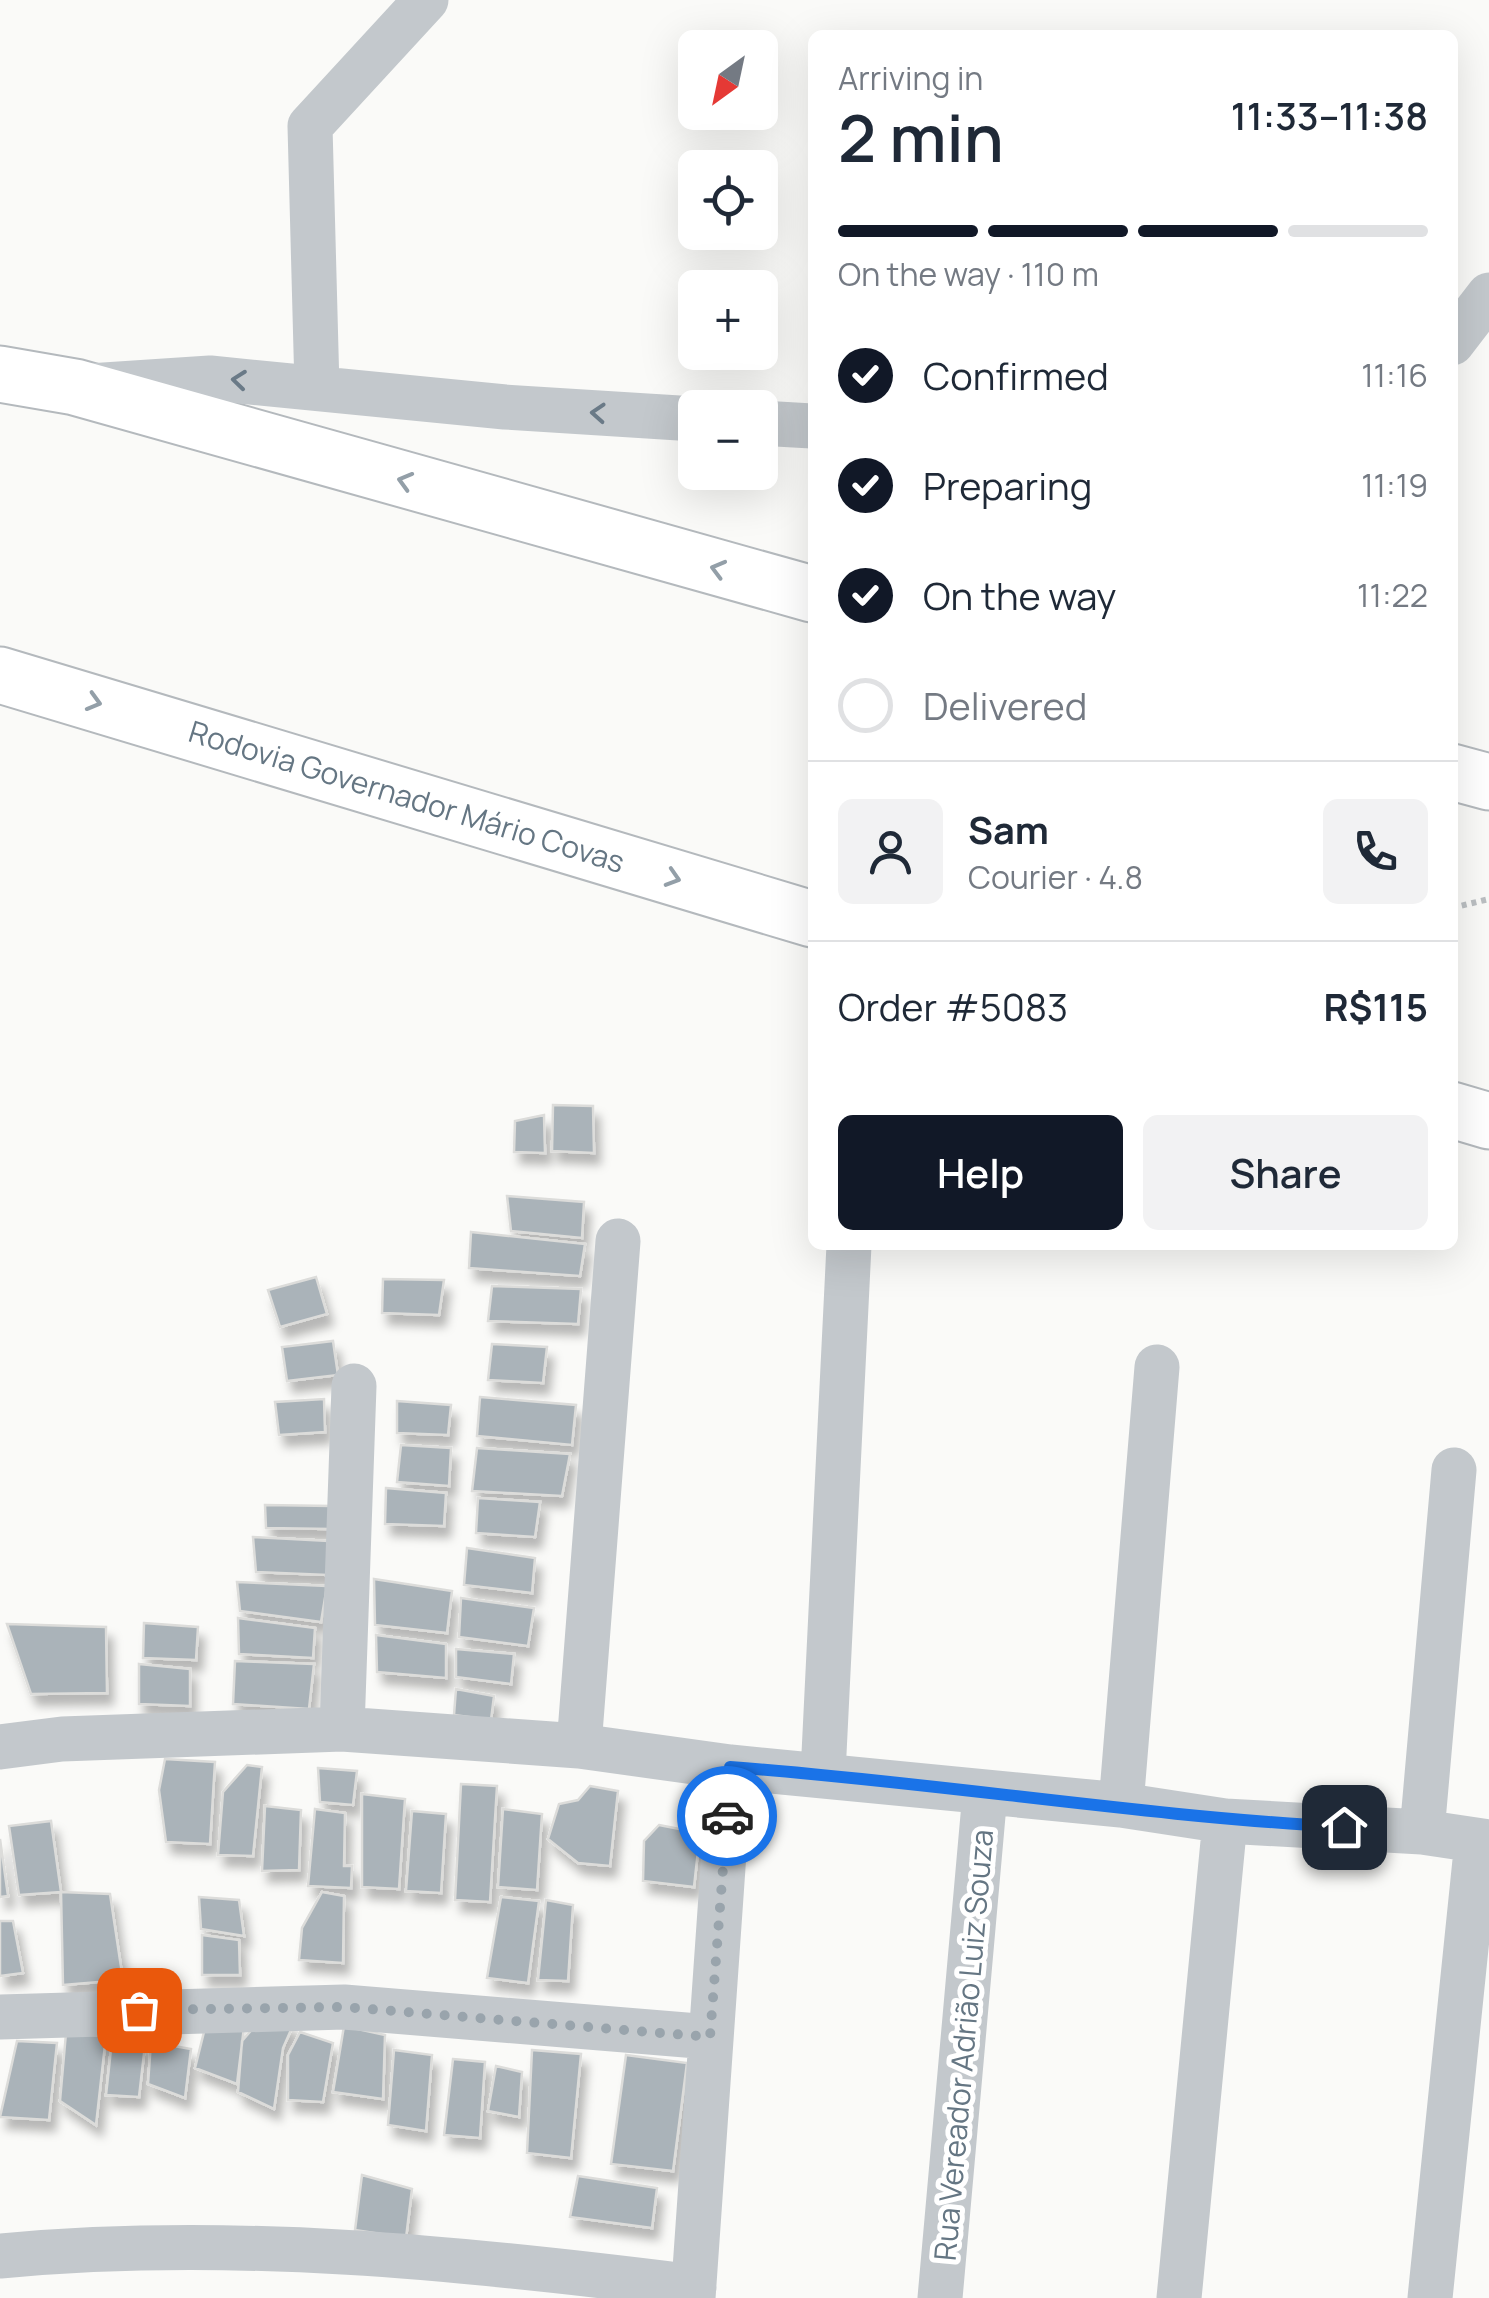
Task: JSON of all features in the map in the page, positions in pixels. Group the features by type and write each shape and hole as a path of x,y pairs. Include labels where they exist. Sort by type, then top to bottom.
{"highway":[{"path":"0,374 75,387 808,593"},
{"name":"Rodovia Governador Mário Covas","path":"0,675 808,919"},
{"path":"1458,774 1489,782"},
{"path":"1458,1112 1489,1121"}],"street":[{"path":"317,388 310,126 426,0"},
{"path":"1458,335 1489,294"},
{"path":"75,387 210,378 504,407 678,418"},
{"path":"778,424 808,426"},
{"path":"579,1746 618,1241"},
{"path":"823,1774 849,1250"},
{"path":"1121,1804 1157,1367"},
{"path":"342,1728 354,1386"},
{"path":"1422,1832 1454,1470"},
{"path":"0,1747 62,1739 342,1728 579,1746 730,1767 1121,1804 1225,1820 1422,1832 1483,1841 1430,2298"},
{"path":"0,2256 185,2247 325,2250 461,2258 694,2292 730,1767"},
{"name":"Rua Vereador Adrião Luiz Souza","path":"940,2298 985,1793"},
{"path":"1179,2298 1225,1820"},
{"path":"0,2017 344,2007 710,2037"}],"path":[{"path":"1458,907 1489,899"}],"building":[{"path":"553,1105 593,1106 594,1153 552,1151"},
{"path":"544,1115 545,1153 514,1152 515,1121"},
{"path":"507,1196 584,1202 582,1238 511,1231"},
{"path":"471,1232 585,1244 580,1276 469,1268"},
{"path":"316,1277 327,1314 280,1327 268,1290"},
{"path":"383,1279 444,1280 439,1315 382,1313"},
{"path":"492,1286 581,1289 578,1324 488,1321"},
{"path":"333,1341 338,1375 287,1381 282,1347"},
{"path":"492,1344 547,1347 543,1383 488,1380"},
{"path":"480,1397 576,1405 572,1445 477,1436"},
{"path":"324,1399 325,1432 279,1435 275,1402"},
{"path":"397,1401 451,1405 448,1435 397,1433"},
{"path":"401,1445 451,1448 449,1486 397,1482"},
{"path":"477,1448 570,1454 562,1496 472,1491"},
{"path":"386,1488 446,1493 444,1526 385,1524"},
{"path":"478,1498 540,1502 535,1537 476,1533"},
{"path":"265,1505 332,1506 331,1529 266,1528"},
{"path":"253,1537 329,1541 328,1575 256,1572"},
{"path":"467,1548 535,1558 532,1593 464,1585"},
{"path":"374,1579 452,1591 447,1633 375,1625"},
{"path":"237,1582 327,1586 321,1622 240,1611"},
{"path":"461,1598 534,1608 528,1646 459,1637"},
{"path":"238,1618 315,1628 313,1658 239,1654"},
{"path":"144,1623 198,1627 196,1660 143,1658"},
{"path":"7,1624 106,1627 107,1693 31,1694"},
{"path":"376,1635 446,1644 446,1678 377,1672"},
{"path":"456,1649 514,1654 511,1684 456,1677"},
{"path":"235,1661 314,1664 309,1709 233,1704"},
{"path":"139,1664 190,1669 190,1706 139,1704"},
{"path":"456,1689 494,1696 491,1720 454,1715"},
{"path":"165,1759 215,1762 210,1844 166,1842 159,1790"},
{"path":"247,1765 262,1767 253,1856 218,1855 223,1792"},
{"path":"318,1768 357,1771 353,1805 320,1802"},
{"path":"461,1784 497,1786 490,1902 455,1900"},
{"path":"590,1786 618,1791 610,1866 578,1863 548,1839 559,1804 578,1800"},
{"path":"362,1794 405,1799 399,1889 362,1887"},
{"path":"265,1806 301,1810 299,1870 262,1871"},
{"path":"315,1809 345,1813 344,1866 352,1866 351,1888 308,1886"},
{"path":"503,1809 542,1814 537,1890 498,1887"},
{"path":"412,1811 446,1814 441,1893 406,1891"},
{"path":"51,1821 61,1892 19,1895 9,1826"},
{"path":"659,1825 700,1833 694,1887 643,1881 644,1841"},
{"path":"0,1839 8,1896 0,1897"},
{"path":"61,1892 110,1894 123,1980 63,1985"},
{"path":"322,1892 344,1896 343,1963 299,1960 302,1928"},
{"path":"199,1897 239,1900 244,1936 201,1929"},
{"path":"501,1897 539,1901 528,1983 487,1978"},
{"path":"546,1900 573,1905 568,1981 538,1980"},
{"path":"0,1921 13,1921 23,1973 0,1976"},
{"path":"202,1935 239,1940 240,1975 202,1975"},
{"path":"261,2019 294,2023 283,2048 274,2109 238,2092 242,2041"},
{"path":"207,2020 244,2027 237,2084 195,2068"},
{"path":"344,2026 385,2035 383,2099 333,2092"},
{"path":"300,2032 333,2043 323,2102 288,2100 288,2055"},
{"path":"66,2033 106,2036 96,2125 60,2101"},
{"path":"112,2040 145,2045 139,2097 106,2095"},
{"path":"17,2041 57,2043 49,2120 0,2117"},
{"path":"151,2042 191,2049 185,2098 148,2084"},
{"path":"394,2050 432,2055 426,2131 388,2125"},
{"path":"532,2050 581,2054 571,2158 527,2153"},
{"path":"626,2055 687,2063 673,2171 611,2164"},
{"path":"453,2059 485,2062 480,2138 444,2135"},
{"path":"496,2066 522,2072 519,2117 488,2111"},
{"path":"362,2175 412,2189 406,2238 355,2230"},
{"path":"578,2176 657,2188 652,2228 570,2217"}],"way so far":[{"path":"139,2010 344,2007 710,2037 727,1816"}],"route":[{"path":"727,1816 730,1767 1121,1804 1225,1820 1344,1827"}]}
